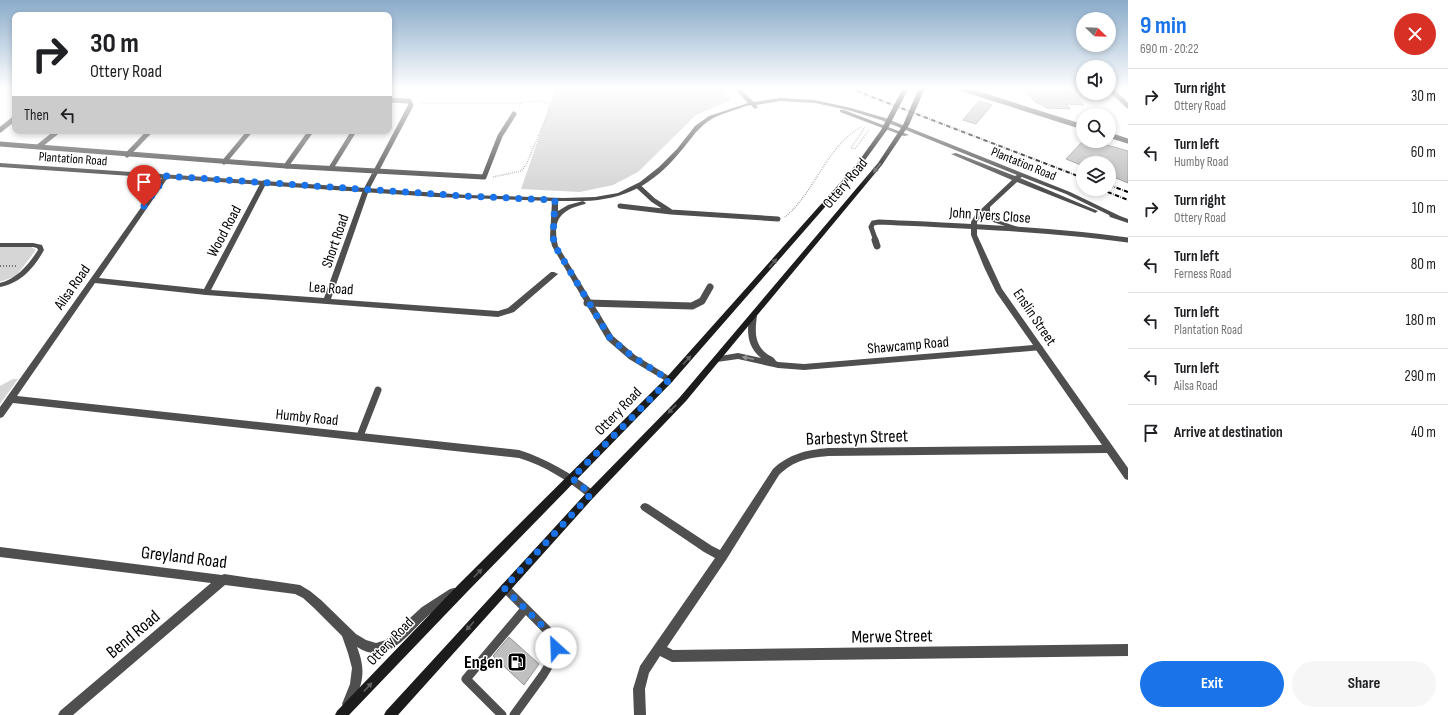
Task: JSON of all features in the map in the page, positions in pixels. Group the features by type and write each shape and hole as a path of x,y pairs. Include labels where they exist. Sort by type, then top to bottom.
{"main road":[{"name":"Ottery Road","path":"343,713 463,588 669,380 858,166 889,121"},
{"name":"Ottery Road","path":"390,715 591,494 683,399 868,179 899,136 907,121"}],"street":[{"name":"Plantation Road","path":"0,165 366,190 555,200 600,199 621,194 638,186 658,173 700,124 704,121"},
{"name":"Plantation Road","path":"695,131 712,121"},
{"name":"Plantation Road","path":"870,121 1018,177 1092,210 1128,221"},
{"name":"Ailsa Road","path":"0,414 166,176"},
{"path":"973,226 977,216 1018,177"},
{"name":"Wood Road","path":"206,292 264,182"},
{"name":"Short Road","path":"327,300 366,190"},
{"path":"553,221 557,214 569,207 600,199"},
{"path":"555,200 553,237 555,246 603,329 617,346 669,380"},
{"path":"987,206 987,214 992,218 1022,230"},
{"name":"Enslin Street","path":"973,226 976,243 999,290 1128,476"},
{"path":"0,245 34,245 40,247 40,253 16,280 0,285"},
{"name":"Lea Road","path":"92,280 206,292 498,314 511,310 554,274"},
{"name":"Shawcamp Road","path":"753,316 751,339 756,349 764,357 778,365"},
{"name":"Shawcamp Road","path":"717,358 738,356 778,365 804,367 1039,348"},
{"name":"Humby Road","path":"10,399 519,454 533,458 572,478 591,494"},
{"name":"Barbestyn Street","path":"640,715 640,681 644,670 722,556 776,472 786,462 799,456 828,452 1109,449"},
{"path":"645,507 708,549 722,556"},
{"name":"Greyland Road","path":"0,552 288,587 302,590 310,595 346,633"},
{"name":"Bend Road","path":"64,715 224,579"},
{"path":"346,633 372,647 384,648 396,640 426,611 463,588"},
{"path":"343,713 354,690 359,668 346,633"},
{"name":"Merwe Street","path":"658,648 672,656 1128,650"}],"lane":[{"path":"0,130 11,121"},
{"path":"366,190 403,121"},
{"path":"0,144 224,162 484,177 500,136 509,121"},
{"path":"1065,121 1076,125"},
{"path":"38,147 54,134"},
{"path":"127,154 147,134"},
{"path":"224,162 247,134"},
{"path":"286,166 309,134"},
{"path":"332,168 352,134"},
{"path":"1116,137 1128,141"},
{"path":"638,186 653,200 671,212"},
{"path":"620,206 671,212 778,219"},
{"name":"John Tyers Close","path":"877,246 872,229 872,225 875,223 973,226 1092,235 1128,240"},
{"path":"587,303 624,302 692,306 702,301 710,287"},
{"path":"360,436 378,390"},
{"path":"504,588 552,635 556,648 554,657 543,675 514,715"},
{"path":"502,715 466,679 525,608"}],"path":[{"path":"484,177 498,177 521,171 526,165 545,121"},
{"path":"778,219 786,216 800,203 838,147 856,129 868,122 851,148 855,149 870,128 873,129"},
{"path":"0,266 29,266"}],"shaded area":[{"path":"544,121 690,121 638,172 613,185 580,192 521,189"},
{"path":"0,247 31,247 36,250 16,276 0,282"},
{"path":"13,379 18,379 0,404 0,386"}],"building":[{"path":"967,121 978,121 976,124"},
{"path":"1076,148 1116,148 1128,151 1128,183 1116,178 1116,156 1076,156 1076,163 1066,159"},
{"path":"509,637 539,664 524,685 493,656"}],"railway":[{"path":"936,121 1076,175"},
{"path":"1116,188 1128,192"},
{"path":"1116,195 1128,200"}],"place":[{"name":"Engen","path":"517,662"}],"route":[{"path":"144,206 166,176 366,190 555,200 553,237 555,246 603,329 617,346 669,380 572,478 591,494 504,588 552,635 556,648"}]}
